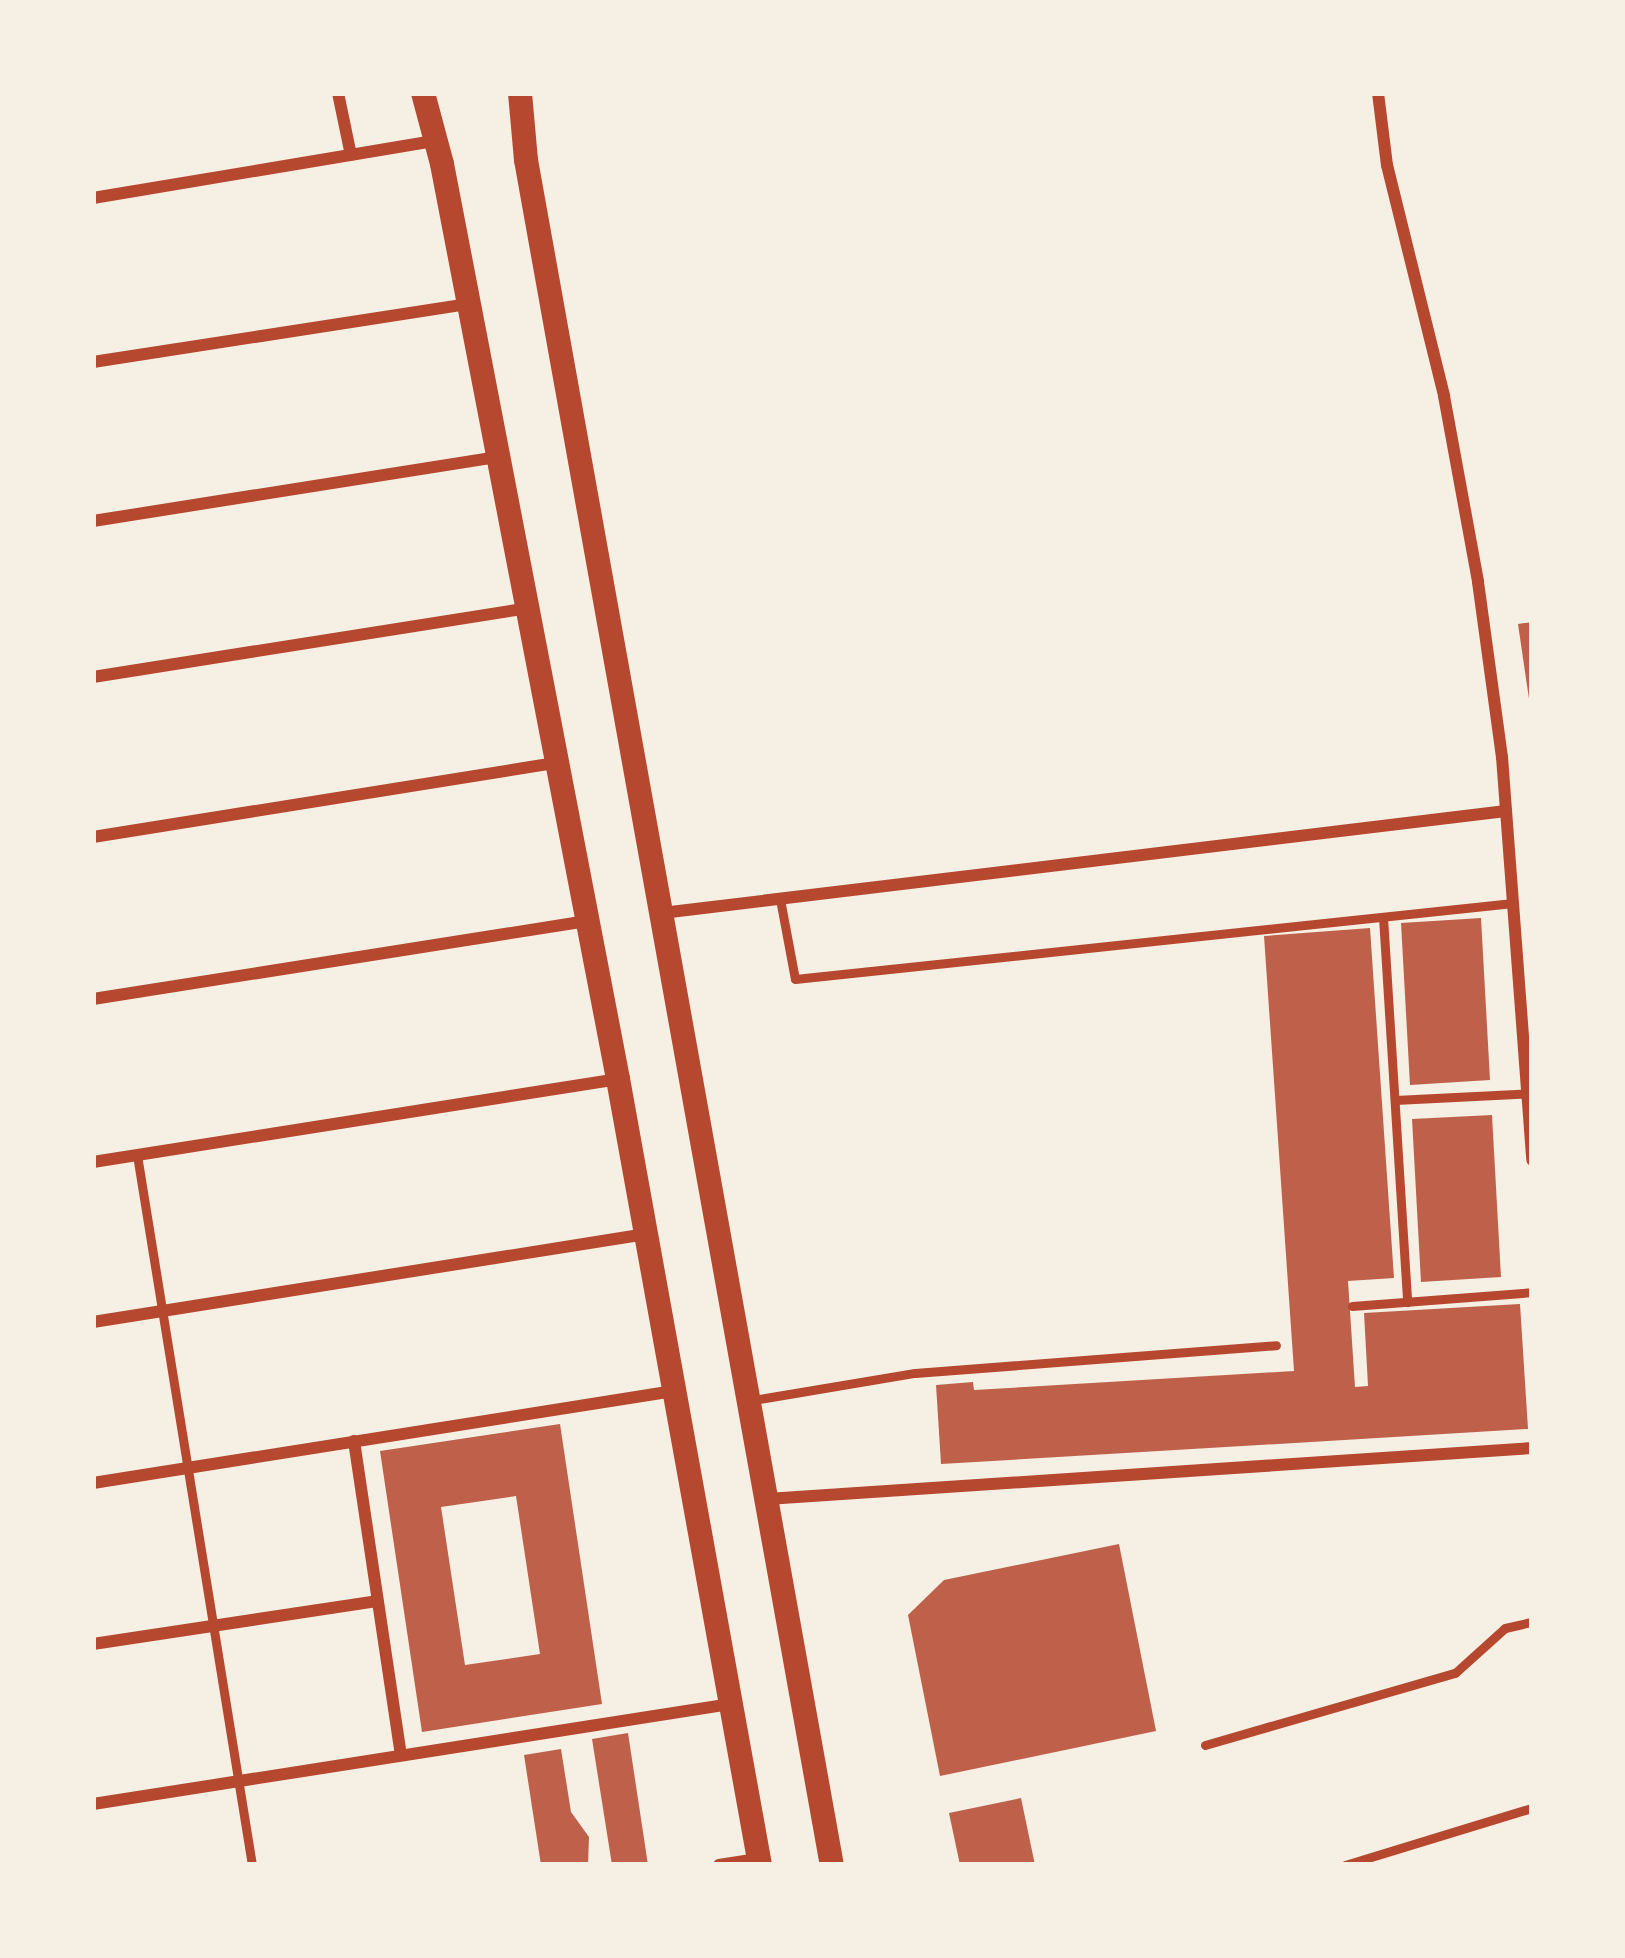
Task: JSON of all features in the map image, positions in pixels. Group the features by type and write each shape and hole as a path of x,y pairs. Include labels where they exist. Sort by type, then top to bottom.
{"main road":[{"path":"423,93 469,304 618,1079 759,1862"},
{"path":"520,93 530,184 832,1865"}],"street":[{"path":"338,93 351,155"},
{"path":"1378,93 1400,230 1465,500 1506,811 1532,1160"},
{"path":"93,198 436,141"},
{"path":"93,362 469,304"},
{"path":"93,520 498,457"},
{"path":"93,677 527,608"},
{"path":"93,837 557,763"},
{"path":"660,913 1506,811"},
{"path":"93,999 587,921"},
{"path":"93,1162 618,1079"},
{"path":"93,1322 646,1234"},
{"path":"93,1483 674,1391"},
{"path":"354,1441 400,1755"},
{"path":"766,1499 1532,1448"},
{"path":"93,1644 377,1600"},
{"path":"93,1804 731,1704"},
{"path":"719,1865 759,1862"}],"lane":[{"path":"780,898 795,979 1513,903"},
{"path":"1383,916 1407,1302"},
{"path":"1394,1100 1530,1093"},
{"path":"137,1155 252,1865"},
{"path":"1352,1306 1532,1292"},
{"path":"748,1401 914,1372 1276,1346"},
{"path":"1205,1745 1456,1673 1505,1628 1532,1622"},
{"path":"1345,1865 1532,1808"}],"building":[{"path":"1532,622 1532,699 1529,699 1518,624"},
{"path":"1481,918 1490,1080 1410,1085 1401,923"},
{"path":"1370,928 1394,1278 1348,1281 1355,1387 1368,1386 1364,1313 1520,1304 1528,1429 941,1464 936,1385 973,1382 974,1390 1294,1371 1264,936"},
{"path":"1492,1115 1501,1277 1421,1282 1412,1119"},
{"path":"560,1424 602,1704 422,1732 380,1451","holes":["516,1496 540,1654 465,1665 441,1507"]},
{"path":"1119,1544 1156,1731 940,1776 908,1615 944,1580"},
{"path":"628,1733 648,1865 612,1865 592,1739"},
{"path":"561,1749 571,1812 589,1837 588,1865 541,1865 524,1755"},
{"path":"1021,1798 1035,1865 960,1865 949,1813"}]}
